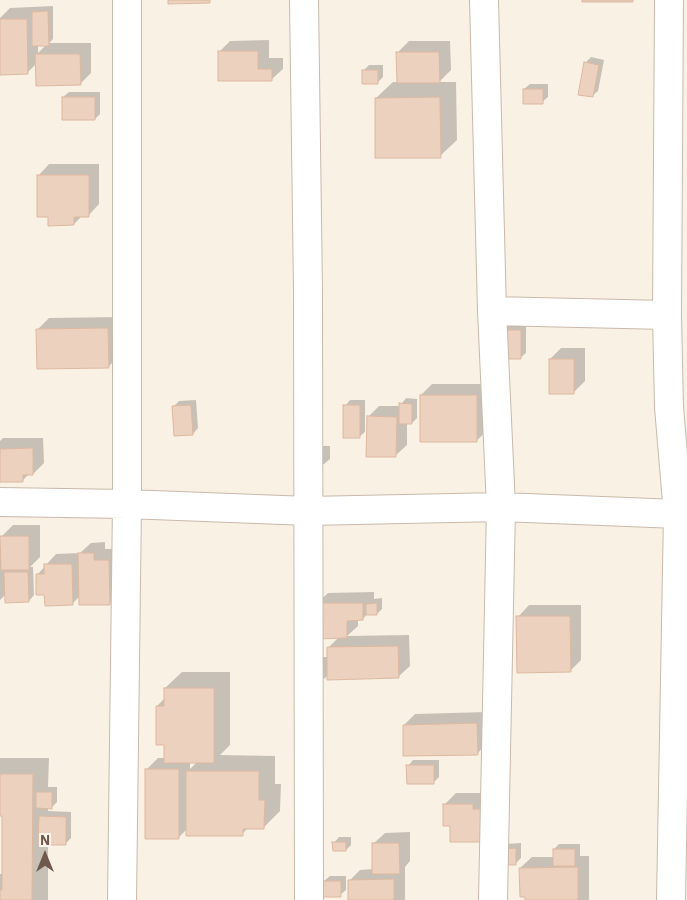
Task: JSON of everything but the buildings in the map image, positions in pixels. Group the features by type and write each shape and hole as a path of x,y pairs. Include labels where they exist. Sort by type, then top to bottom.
{"street":[{"path":"122,900 126,504 127,0"},
{"path":"304,0 308,290 309,900"},
{"path":"484,0 492,311 501,507 493,900"},
{"path":"670,0 667,315 678,405 678,514 671,900"},
{"path":"492,311 667,315"},
{"path":"0,502 126,504 308,511 501,507 678,514"}]}
